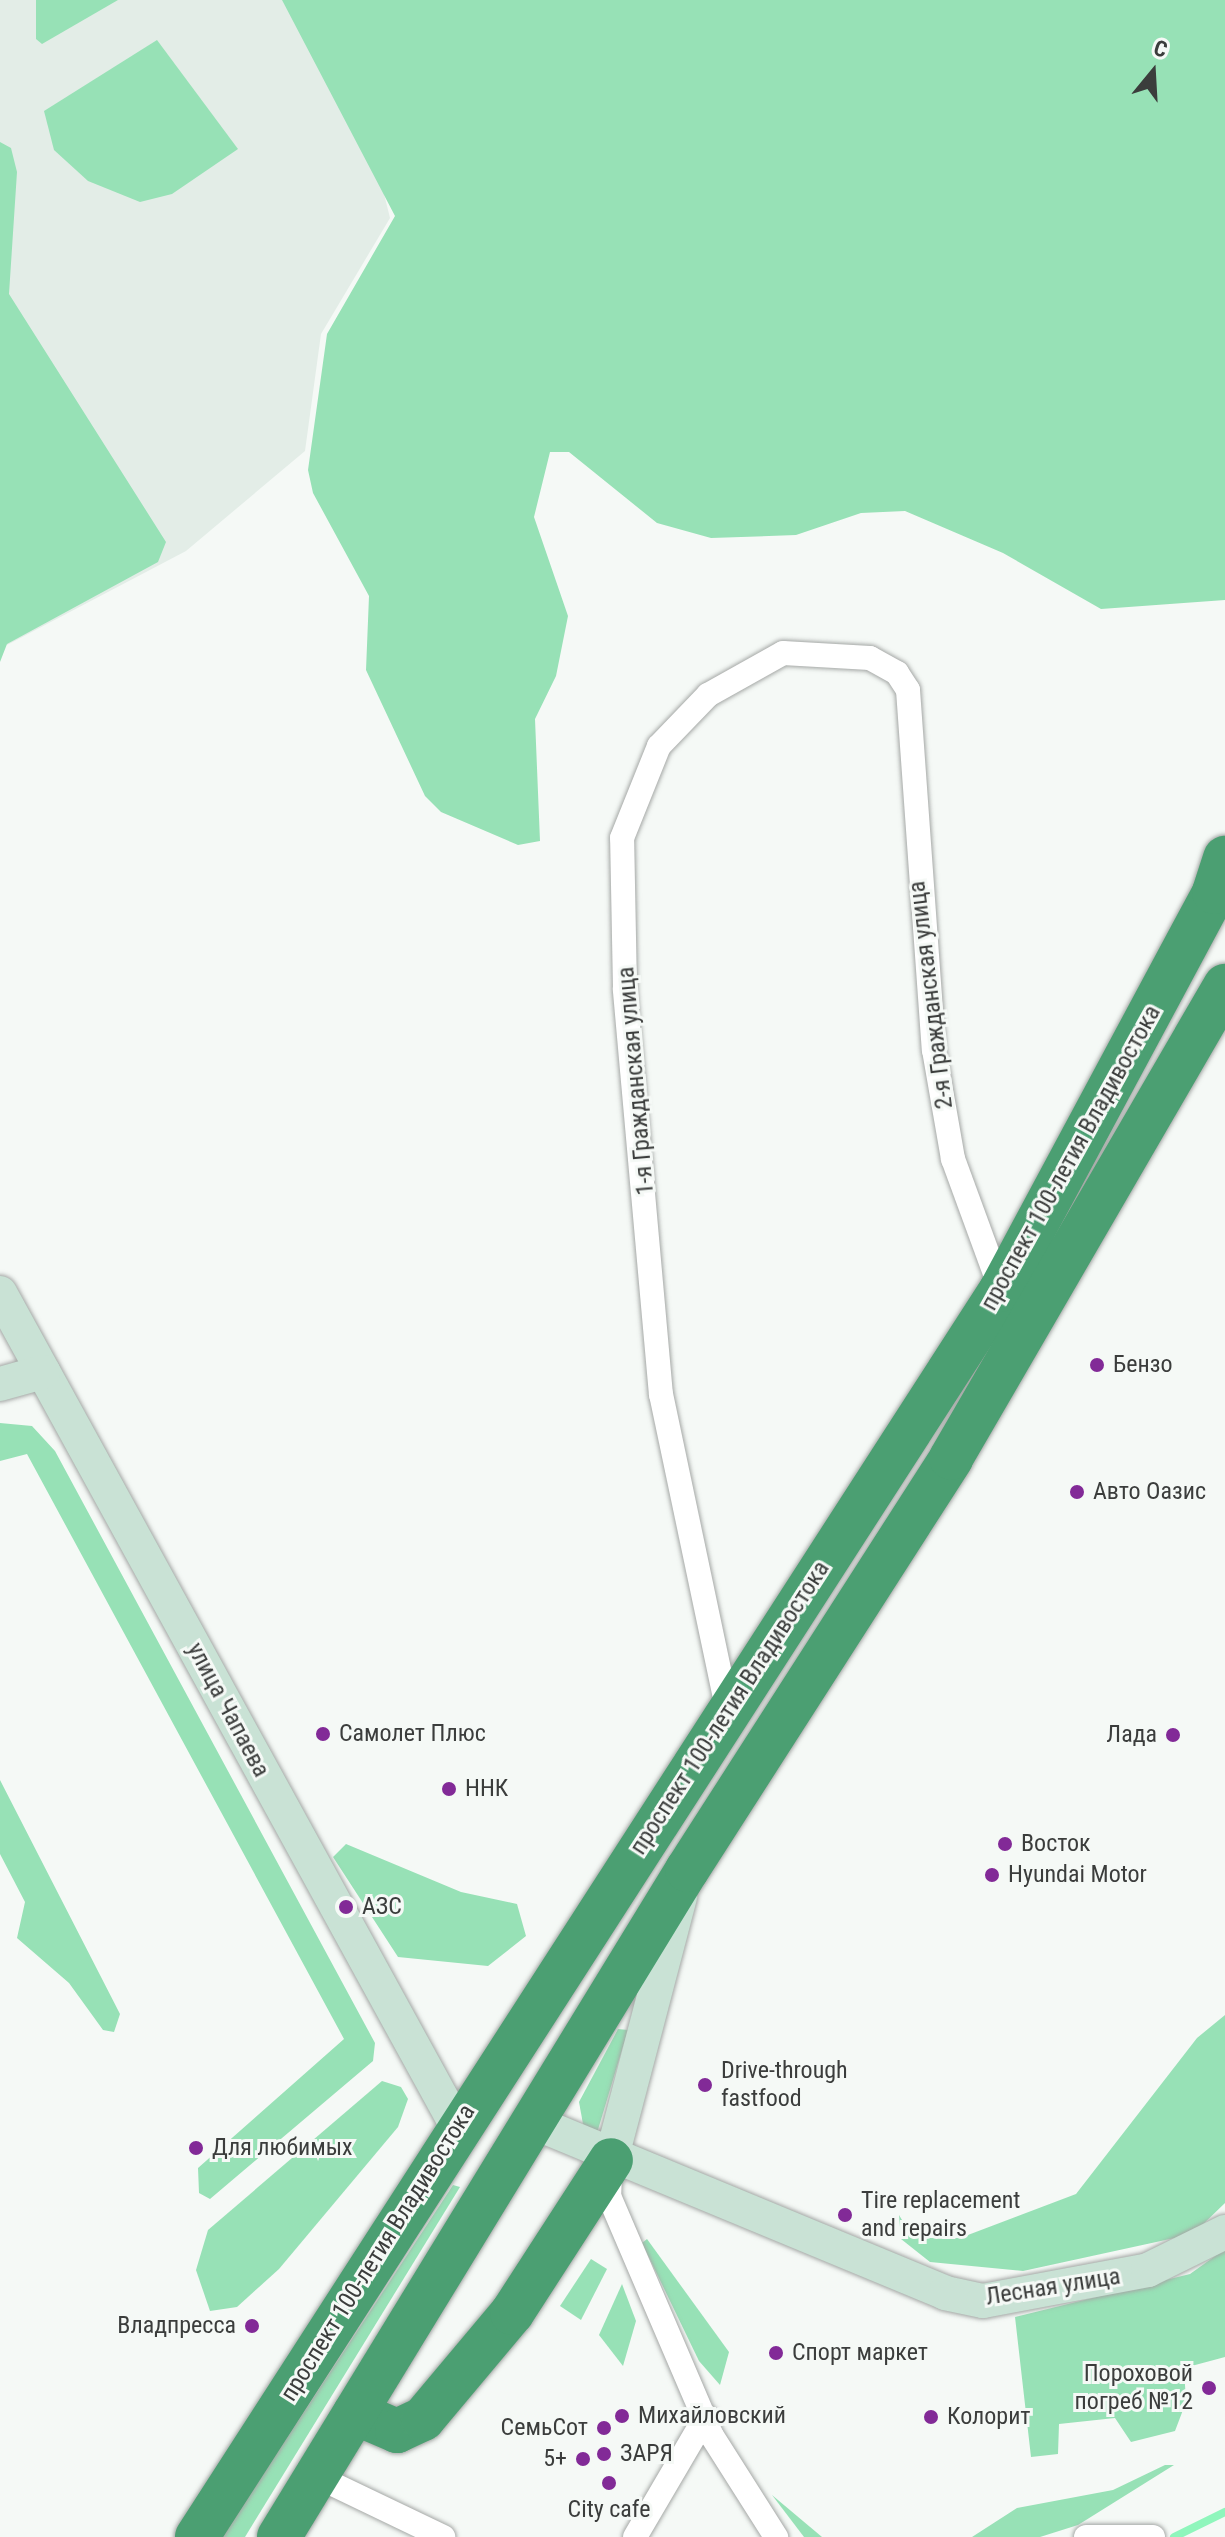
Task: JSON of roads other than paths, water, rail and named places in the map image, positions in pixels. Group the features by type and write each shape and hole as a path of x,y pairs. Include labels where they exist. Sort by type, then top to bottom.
{"highway":[{"name":"проспект 100-летия Владивостока","path":"197,2537 457,2126 1001,1290 1214,892 1225,858"},
{"name":"проспект 100-летия Владивостока","path":"279,2537 538,2124 687,1870 951,1458 1225,986"},
{"path":"355,2413 397,2431 423,2419 512,2313 611,2160"}],"main road":[{"name":"улица Чапаева","path":"0,1293 457,2126"},
{"path":"0,1384 43,1372"},
{"path":"611,2160 687,1870"},
{"name":"Лесная улица","path":"538,2124 611,2160 945,2293 983,2301 1148,2270 1225,2232"}],"street":[{"name":"1-я Гражданская улица","path":"728,1712 661,1395 625,989 624,824 659,746 748,667 783,653 832,651 870,658 897,673 908,690"},
{"name":"2-я Гражданская улица","path":"908,690 934,1050 953,1159 1001,1290"},
{"path":"611,2160 609,2196 706,2416 776,2537"},
{"path":"635,2537 706,2416"},
{"path":"318,2477 443,2537"},
{"path":"1086,2537 1153,2537"}],"waterway":[{"path":"1174,2537 1225,2512"}],"place":[{"name":"Бензо","path":"1097,1365"},
{"name":"Авто Оазис","path":"1077,1492"},
{"name":"Самолет Плюс","path":"323,1734"},
{"name":"Лада","path":"1173,1735"},
{"name":"ННК","path":"449,1789"},
{"name":"Восток","path":"1005,1844"},
{"name":"Hyundai Motor","path":"992,1875"},
{"name":"АЗС","path":"346,1907"},
{"name":"Drive-through fastfood","path":"705,2085"},
{"name":"Для любимых","path":"196,2148"},
{"name":"Tire replacement and repairs","path":"845,2215"},
{"name":"Владпресса","path":"252,2326"},
{"name":"Спорт маркет","path":"776,2353"},
{"name":"Пороховой погреб №12","path":"1209,2388"},
{"name":"Михайловский","path":"622,2416"},
{"name":"Колорит","path":"931,2417"},
{"name":"СемьСот","path":"604,2428"},
{"name":"ЗАРЯ","path":"604,2454"},
{"name":"5+","path":"583,2459"},
{"name":"City cafe","path":"609,2483"}]}
